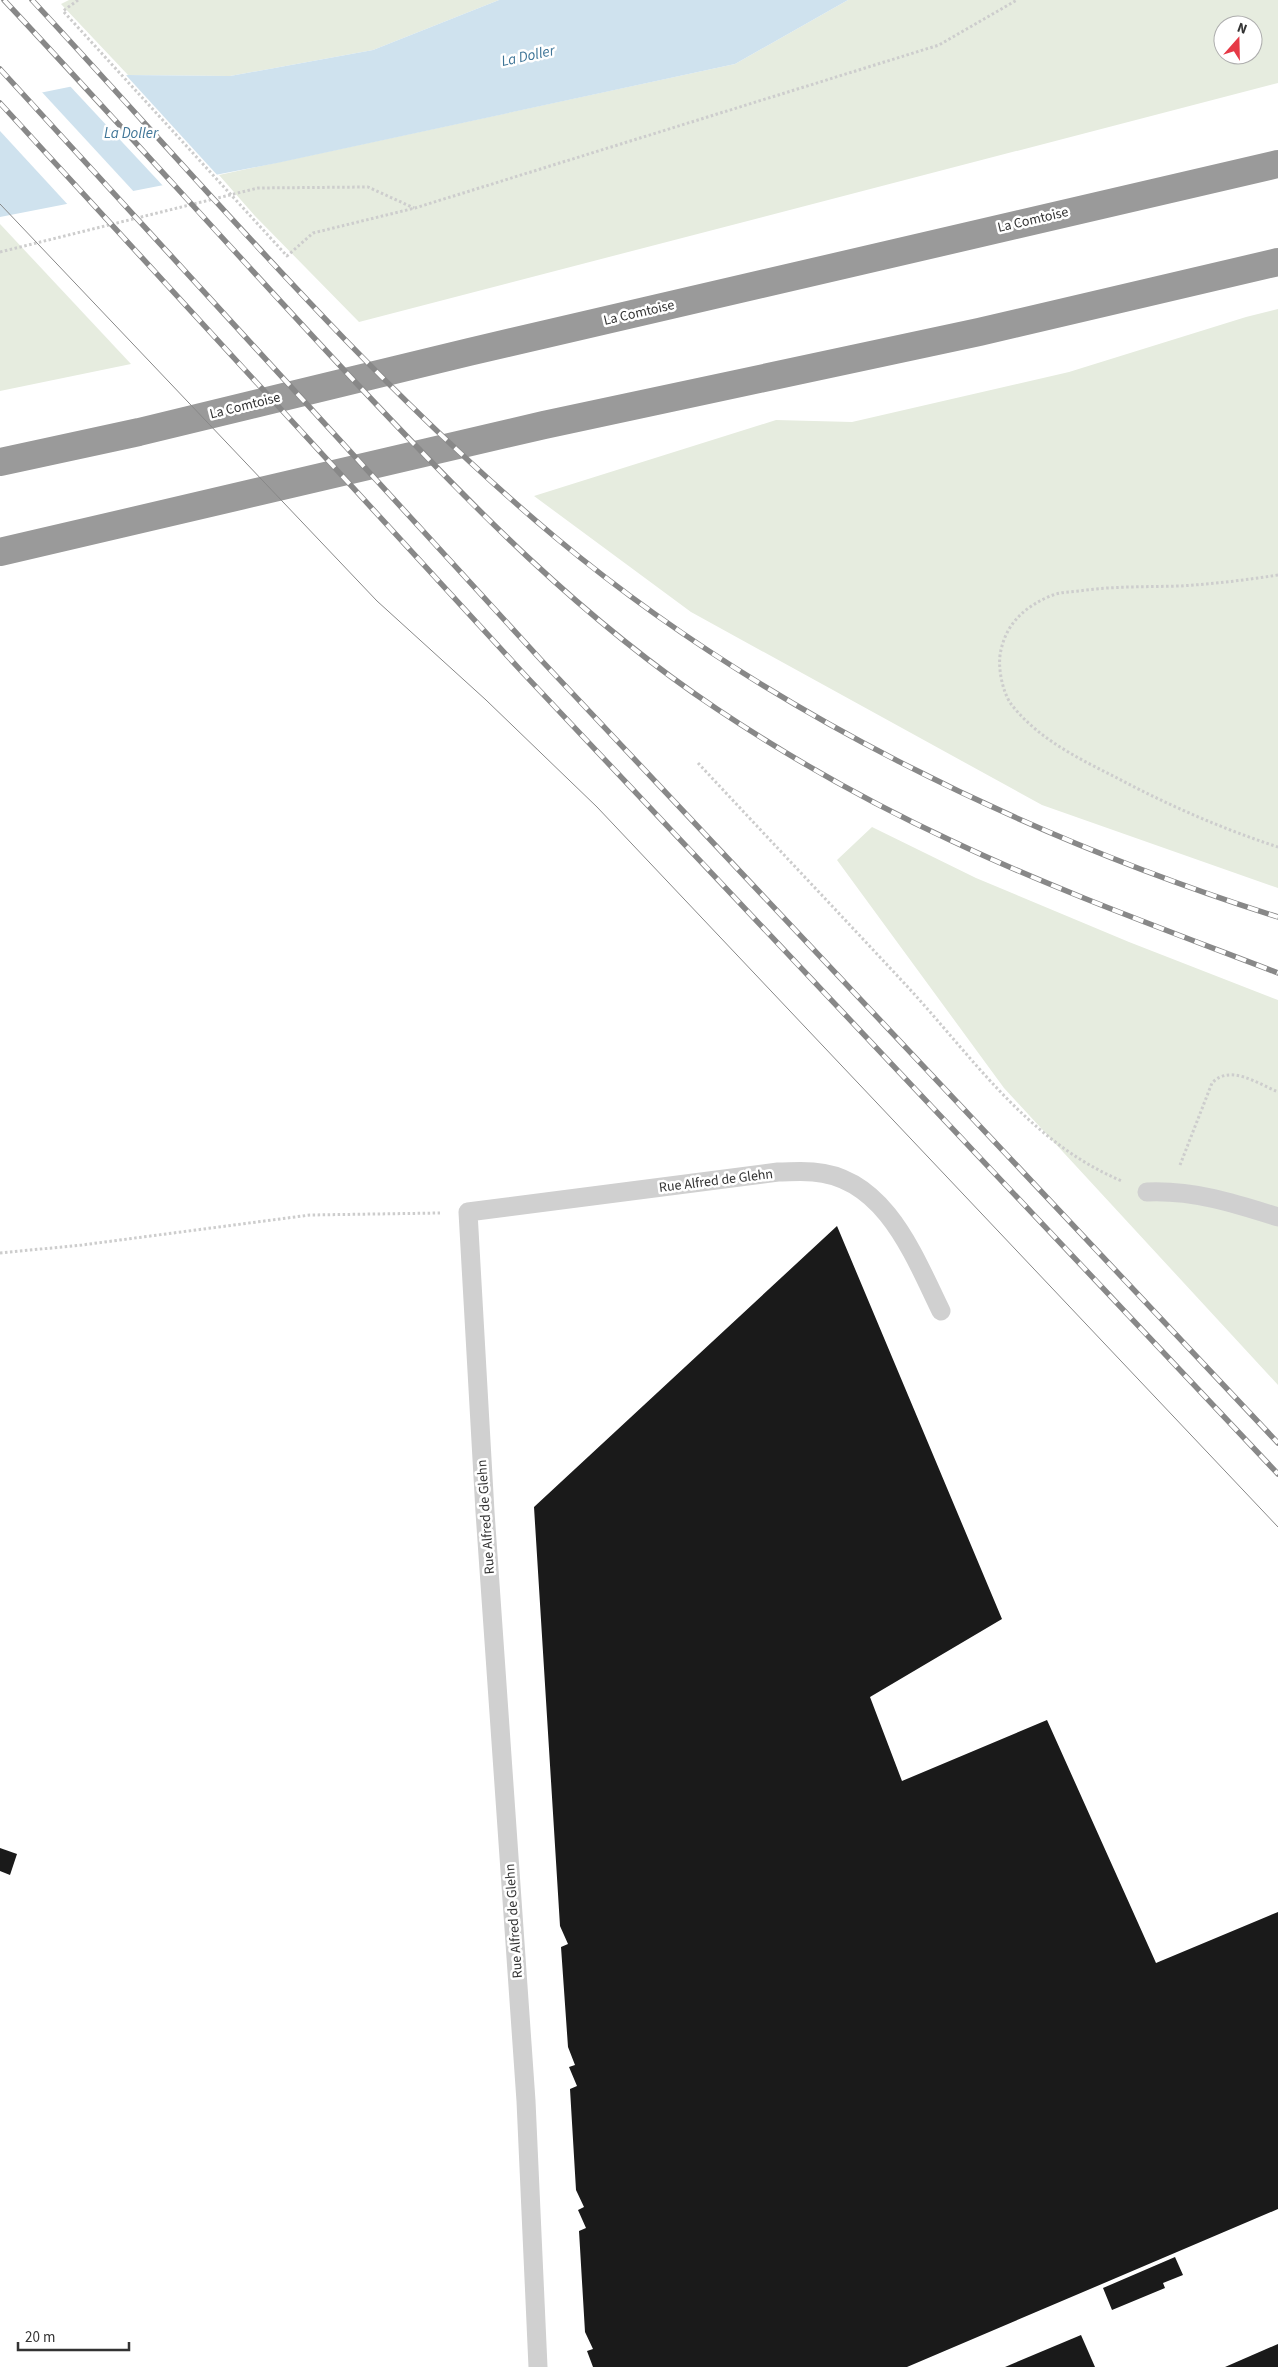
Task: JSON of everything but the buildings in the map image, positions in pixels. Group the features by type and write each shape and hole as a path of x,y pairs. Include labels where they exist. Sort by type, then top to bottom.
{"highway":[{"name":"La Comtoise","path":"0,462 139,432 469,352 1278,164"},
{"path":"0,552 544,425 979,332 1278,262"}],"lane":[{"name":"Rue Alfred de Glehn","path":"538,2367 526,2100 486,1521 468,1212 778,1172 814,1172 854,1184 885,1212 901,1230 942,1311"},
{"path":"1147,1192 1170,1191 1216,1198 1278,1217"}],"path":[{"path":"78,0 63,12 287,256 313,233 415,208 939,45 1017,0"},
{"path":"0,252 258,188 368,187 415,208"},
{"path":"1278,575 1183,586 1115,587 1054,594 1032,605 1016,618 1004,636 999,656 1002,681 1010,703 1035,729 1070,754 1159,800 1230,831 1278,848"},
{"path":"698,763 907,986 1021,1115 1077,1158 1108,1175 1147,1192"},
{"path":"1170,1191 1212,1083 1218,1076 1227,1073 1278,1092"},
{"path":"0,1253 82,1245 310,1215 468,1212"}],"shaded area":[{"path":"69,0 499,0 373,50 230,76 128,75 61,4"},
{"path":"848,0 1278,0 1278,83 359,322 255,216 219,175 735,64"},
{"path":"0,224 131,364 0,391"},
{"path":"1278,309 1278,888 1042,805 691,612 534,496 776,420 852,422 1069,372 1246,317"},
{"path":"872,827 976,878 1129,942 1278,1000 1278,1385 1004,1088 837,860"}],"water":[{"name":"La Doller","path":"499,0 848,0 735,64 277,163 0,217 0,101 128,75 230,76 373,50"}],"pier":[{"path":"124,73 219,177 165,188 68,84"},
{"path":"40,90 136,194 70,207 0,131 0,98"}],"tram line":[{"path":"0,204 377,601 486,700 597,807 1278,1527"}],"railway":[{"path":"4,0 314,338 443,474 528,558 573,598 667,674 717,709 803,763 861,796 921,826 1073,894 1278,973"},
{"path":"32,0 285,277 416,411 484,475 555,537 635,599 719,658 807,711 898,761 991,807 1086,848 1278,917"},
{"path":"0,69 542,661 1278,1443"},
{"path":"0,103 524,674 1278,1474"}]}
